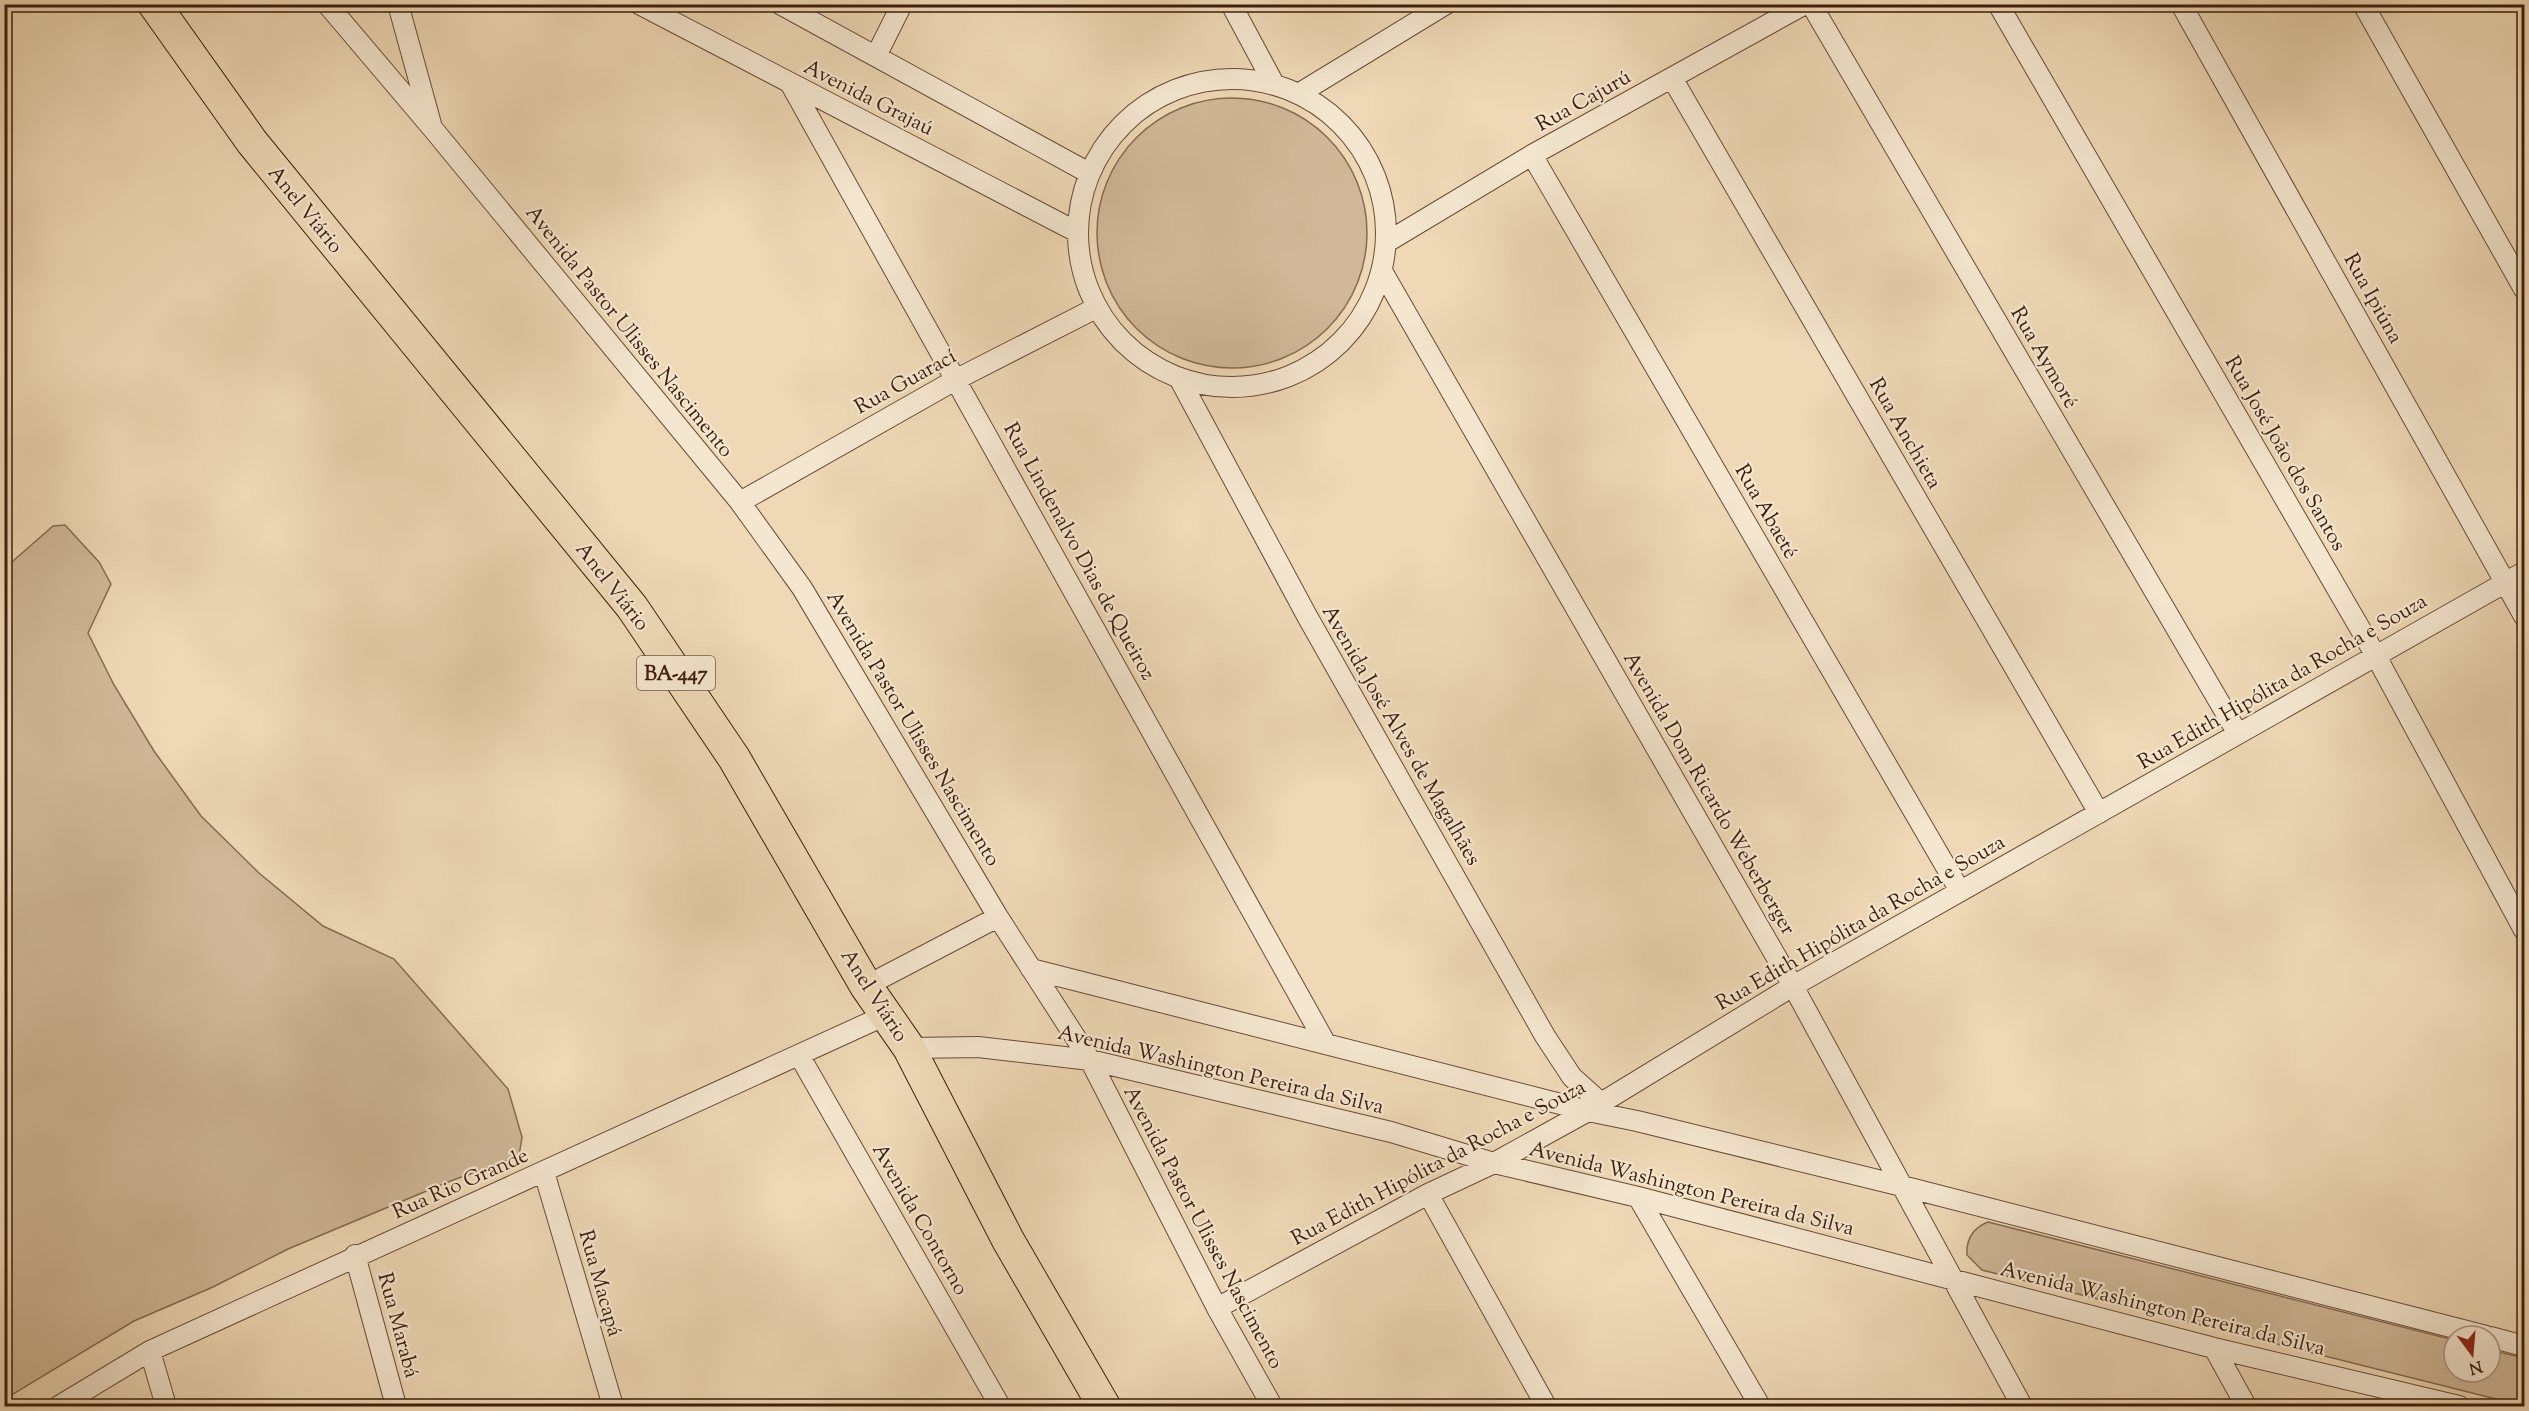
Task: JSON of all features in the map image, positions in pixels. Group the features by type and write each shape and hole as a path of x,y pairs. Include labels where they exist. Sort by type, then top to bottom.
{"main road":[{"name":"Anel Viário","path":"154,4 252,142 632,607 734,758 866,986 909,1048 1008,1240 1104,1407"}],"street":[{"name":"Avenida Pastor Ulisses Nascimento","path":"327,4 740,502 802,588 998,917 1090,1060 1217,1308 1272,1407"},
{"path":"398,4 433,129"},
{"name":"Avenida Grajaú","path":"639,4 1077,232"},
{"name":"Avenida Grajaú","path":"780,4 1089,173"},
{"path":"876,56 902,4"},
{"path":"1231,4 1274,84"},
{"path":"1300,93 1446,4"},
{"name":"Rua Cajurú","path":"1387,242 1532,155 1805,4"},
{"name":"Rua Aymoré","path":"1811,4 2238,734"},
{"name":"Rua José João dos Santos","path":"1998,4 2376,656 2524,930"},
{"name":"Rua Ipiúna","path":"2181,4 2524,616"},
{"path":"2363,4 2524,289"},
{"name":"Rua Anchieta","path":"1672,78 2099,813"},
{"path":"1218,79 1274,84 1300,93 1325,108 1344,124 1369,159 1384,199 1387,242 1382,271 1366,310 1339,344 1304,369 1264,384 1221,387 1179,378 1146,361 1118,337 1096,308 1082,271 1077,232 1080,202 1089,173 1120,127 1165,94 1218,79"},
{"name":"Rua Lindenalvo Dias de Queiroz","path":"790,83 1326,1044"},
{"name":"Rua Abaeté","path":"1532,155 1960,891"},
{"name":"Avenida Dom Ricardo Weberberger","path":"1382,271 1793,987 2022,1407"},
{"name":"Rua Guarací","path":"740,502 957,379 1096,308"},
{"name":"Avenida José Alves de Magalhães","path":"1179,378 1307,616 1545,1036 1594,1107"},
{"name":"Rua Edith Hipólita da Rocha e Souza","path":"1217,1308 1428,1194 1494,1163 1594,1107 1793,987 2524,572"},
{"path":"866,986 998,917"},
{"path":"1031,969 1326,1044 1594,1107 1637,1121 1902,1186 2442,1325"},
{"name":"Rua Rio Grande","path":"59,1407 150,1351 355,1255 544,1172 886,1015"},
{"name":"Avenida Washington Pereira da Silva","path":"909,1048 978,1047 1090,1060 1391,1132 1494,1163 1638,1197 2423,1402 2459,1407"},
{"name":"Avenida Contorno","path":"799,1055 1000,1407"},
{"name":"Rua Macapá","path":"544,1172 613,1407"},
{"path":"1428,1194 1546,1407"},
{"path":"1638,1197 1760,1407"},
{"name":"Rua Marabá","path":"355,1255 396,1407"},
{"path":"2502,1340 2524,1346"},
{"path":"2214,1348 2246,1407"},
{"path":"150,1351 166,1407"}],"shaded area":[{"path":"1219,98 1245,98 1284,108 1307,120 1328,137 1345,158 1357,181 1365,207 1367,233 1365,259 1357,285 1345,308 1328,329 1307,346 1271,363 1245,368 1219,368 1193,363 1168,352 1146,338 1127,319 1113,297 1102,272 1097,246 1097,220 1102,194 1113,169 1127,147 1146,128 1168,114 1193,103"},
{"path":"65,525 99,562 111,584 88,633 114,685 154,751 201,816 259,873 323,926 394,959 508,1089 522,1137 519,1156 448,1182 288,1249 213,1287 134,1321 5,1399 5,568 53,526"},
{"path":"1988,1222 2442,1337 2442,1384 2502,1384 2502,1353 2524,1358 2524,1406 1982,1270 1967,1255 1967,1249 1974,1231"}]}
